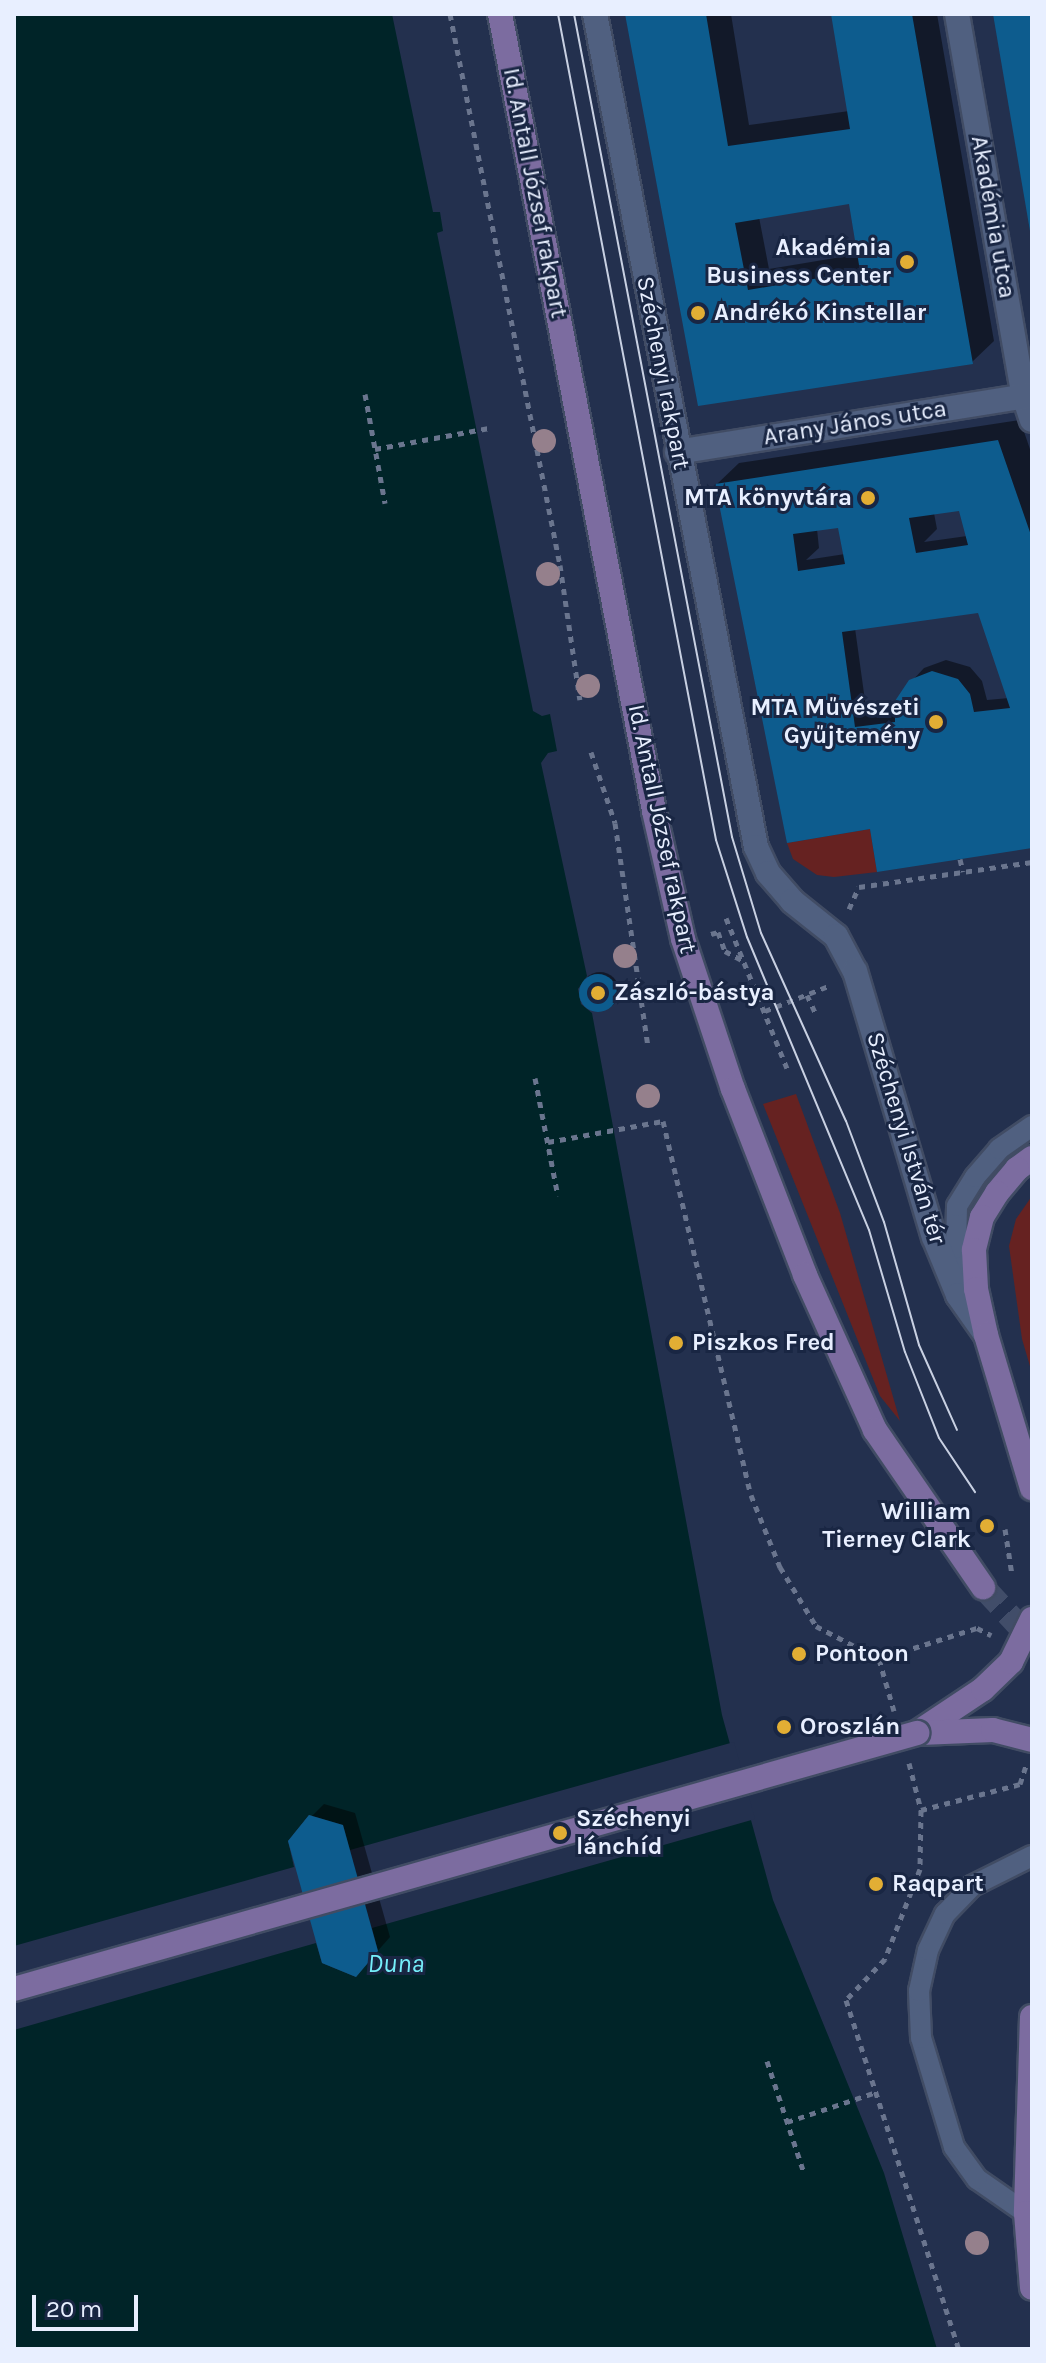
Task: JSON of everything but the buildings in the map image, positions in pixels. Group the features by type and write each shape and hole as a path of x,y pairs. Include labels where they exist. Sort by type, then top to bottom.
{"main road":[{"name":"Id. Antall József rakpart","path":"500,14 654,811 683,939 733,1089 805,1275 875,1430 983,1587"},
{"name":"Széchenyi István tér","path":"1032,1158 1017,1169 982,1217 974,1250 976,1289 986,1335 1032,1488"},
{"path":"917,1733 983,1689 1004,1669 1018,1651 1032,1619"},
{"path":"14,1989 917,1733 993,1730 1029,1739"},
{"path":"1032,2017 1026,2213 1032,2288"}],"street":[{"name":"Széchenyi rakpart","path":"595,14 677,452 756,847 768,873 792,901 836,936"},
{"name":"Akadémia utca","path":"957,14 1032,420"},
{"name":"Arany János utca","path":"677,452 1028,395"},
{"name":"Széchenyi István tér","path":"836,936 855,971 934,1237 958,1295 986,1335"}],"lane":[{"name":"Széchenyi István tér","path":"986,1335 956,1248 957,1206 999,1149 1032,1126"},
{"path":"1026,2213 977,2179 954,2147 921,2038 919,1991 928,1950 945,1914 972,1886 1032,1856"}],"path":[{"path":"450,14 560,565 580,700"},
{"path":"365,394 385,503"},
{"path":"375,449 489,428"},
{"path":"591,752 615,823 648,1047"},
{"path":"960,859 963,872"},
{"path":"765,1011 833,984 824,963 859,887 1032,862"},
{"path":"726,918 787,1068"},
{"path":"718,932 725,951 743,961"},
{"path":"807,995 815,1012"},
{"path":"535,1078 558,1196"},
{"path":"548,1142 663,1121 751,1495 780,1567 816,1626 879,1659 977,1628 991,1635"},
{"path":"879,1659 889,1696"},
{"path":"921,1810 1020,1784 1026,1765"},
{"path":"767,2061 804,2173"},
{"path":"787,2122 876,2092"}],"shaded area":[{"path":"870,829 877,872 834,877 817,875 793,859 787,843"},
{"path":"796,1094 840,1213 900,1421 880,1396 763,1104"},
{"path":"1032,1196 1032,1373 1022,1339 1009,1246 1016,1219"}],"water":[{"name":"Duna","path":"14,14 392,14 433,212 440,212 443,231 437,233 533,711 542,716 550,714 557,751 548,753 541,763 587,976 578,989 581,1004 592,1013 722,1715 773,1900 884,2173 937,2349 14,2349"}],"pier":[{"name":"Széchenyi lánchíd","path":"734,1742 755,1819 372,1928 378,1951 356,1977 322,1963 316,1943 14,2030 14,1946 294,1867 288,1841 309,1815 343,1825 350,1850"}],"tunnel":[{"path":"983,1587 1032,1640"}],"tram line":[{"path":"558,14 716,840 747,937 869,1230 905,1352 939,1438 975,1492"},
{"path":"574,14 732,837 761,933 846,1121 884,1222 919,1345 957,1430"}],"place":[{"name":"Akadémia Business Center","path":"907,262"},
{"name":"Andrékó Kinstellar","path":"698,313"},
{"name":"MTA könyvtára","path":"868,498"},
{"name":"MTA Művészeti Gyűjtemény","path":"936,722"},
{"name":"Zászló-bástya","path":"598,993"},
{"name":"Piszkos Fred","path":"676,1343"},
{"name":"William Tierney Clark","path":"987,1526"},
{"name":"Pontoon","path":"799,1654"},
{"name":"Oroszlán","path":"784,1727"},
{"name":"Széchenyi lánchíd","path":"560,1833"},
{"name":"Raqpart","path":"876,1884"}]}
